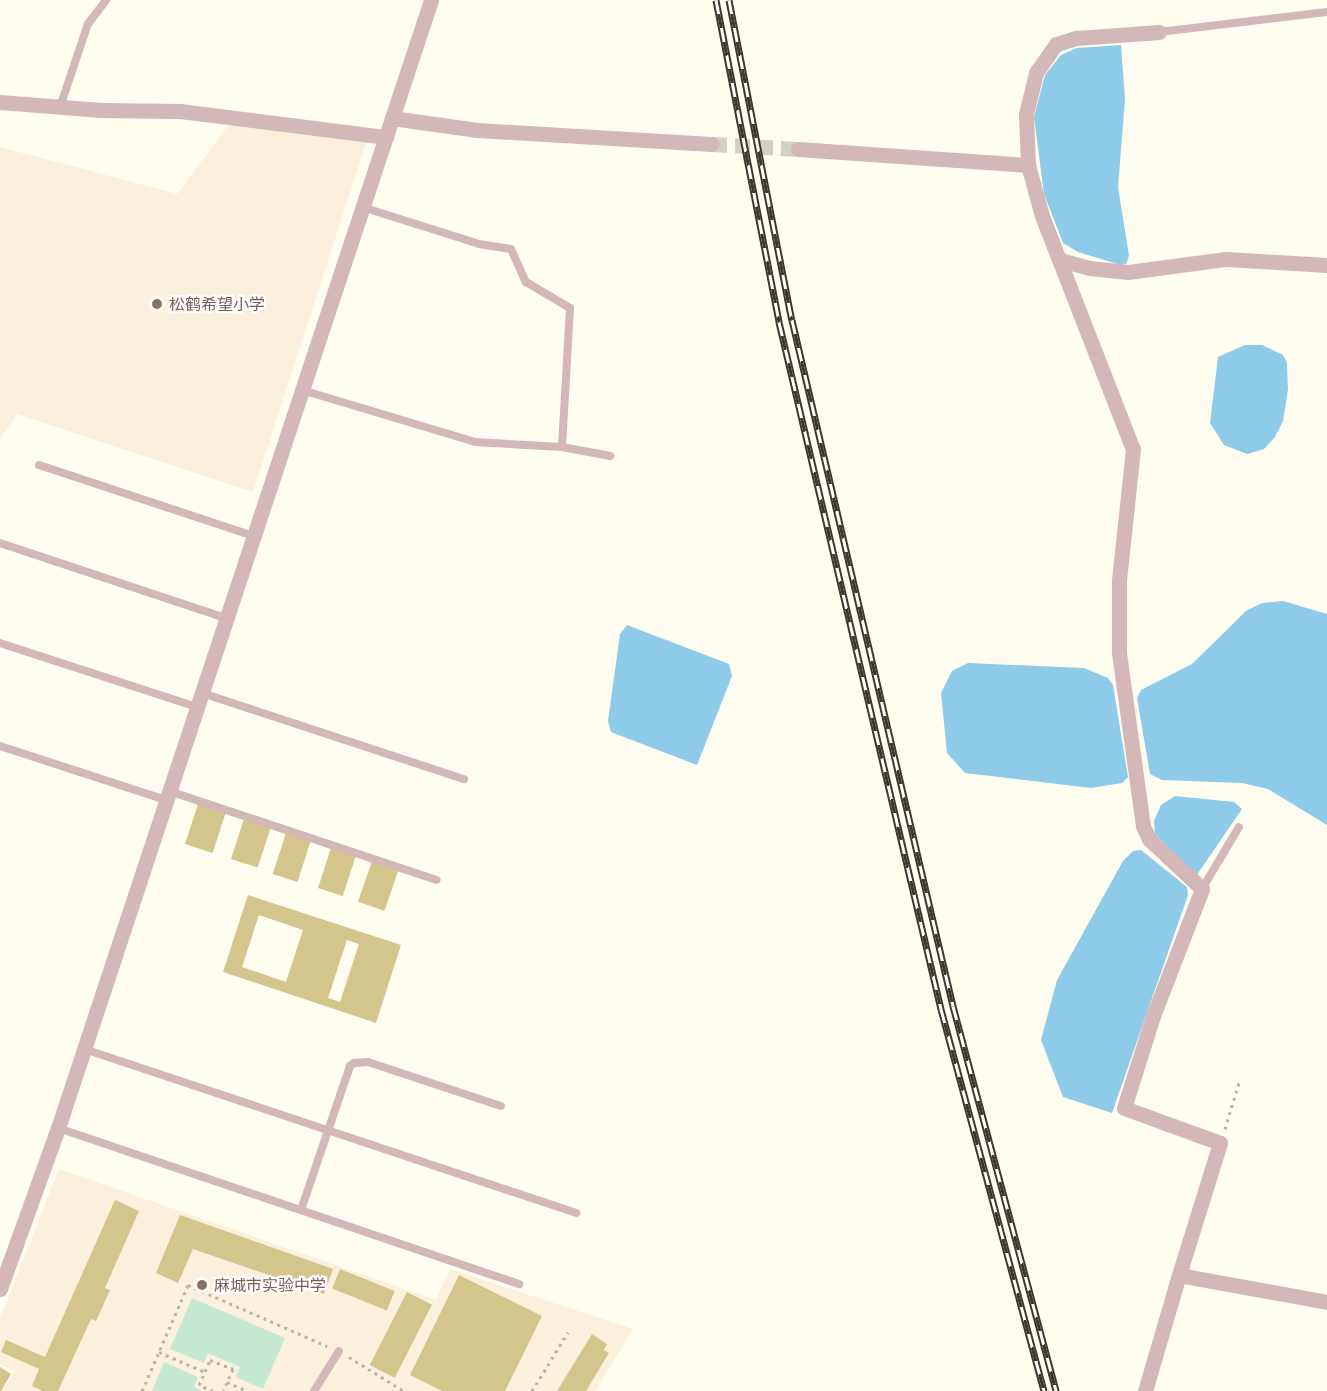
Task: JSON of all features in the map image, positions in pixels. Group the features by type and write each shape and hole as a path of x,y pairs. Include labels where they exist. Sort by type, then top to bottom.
{"street":[{"path":"0,1288 58,1128 431,0"},
{"path":"1145,1391 1220,1143 1124,1108 1153,1016 1202,890 1149,839 1143,826 1119,653 1119,580 1133,449 1060,260 1028,165 1026,114 1029,94 1036,73 1056,44 1076,38 1159,32"},
{"path":"0,102 60,107 180,111 386,137"},
{"path":"392,118 477,130 712,144"},
{"path":"798,149 1028,165"},
{"path":"1060,260 1090,268 1128,272 1226,259 1327,264"},
{"path":"1179,1275 1327,1302"}],"lane":[{"path":"60,107 88,24 106,0"},
{"path":"1159,32 1327,12"},
{"path":"362,207 478,244 511,249 526,282 570,308 562,447"},
{"path":"302,390 475,442 562,447 610,456"},
{"path":"39,465 254,536"},
{"path":"0,543 226,618"},
{"path":"0,643 464,779"},
{"path":"0,746 437,880"},
{"path":"1202,890 1239,827"},
{"path":"84,1049 576,1213"},
{"path":"301,1210 350,1066 359,1061 501,1106"},
{"path":"58,1128 519,1284"},
{"path":"314,1391 339,1351"}],"path":[{"path":"1220,1143 1240,1079"},
{"path":"142,1391 188,1285 339,1351 404,1391"},
{"path":"532,1391 568,1332"},
{"path":"159,1352 205,1372"},
{"path":"213,1391 199,1385 210,1360 232,1369 223,1391"},
{"path":"227,1382 248,1391"}],"shaded area":[{"name":"松鹤希望小学","path":"230,123 367,140 253,492 17,414 0,440 0,147 177,194"},
{"name":"麻城市实验中学","path":"59,1169 436,1300 450,1269 633,1329 595,1391 2,1391 15,1371 0,1364 0,1319"}],"green space":[{"path":"192,1298 285,1338 263,1389 236,1377 240,1367 208,1353 204,1363 170,1349"},
{"path":"164,1362 198,1377 194,1387 202,1391 152,1391"}],"water":[{"path":"1121,45 1125,99 1118,187 1129,256 1126,264 1121,265 1078,252 1063,243 1044,194 1034,117 1045,75 1061,55 1077,48"},
{"path":"1245,345 1262,345 1283,355 1287,363 1288,389 1283,421 1275,437 1264,449 1247,454 1224,445 1210,423 1218,357"},
{"path":"1283,601 1327,614 1327,825 1268,789 1242,783 1162,780 1150,774 1137,698 1141,690 1192,664 1246,611 1262,603"},
{"path":"627,625 729,664 732,676 697,765 611,732 608,721 620,634"},
{"path":"968,663 1084,668 1108,678 1113,685 1128,777 1122,783 1091,788 965,773 947,753 941,693 952,671"},
{"path":"1175,796 1234,802 1242,809 1196,876 1155,834 1154,821 1161,805"},
{"path":"1141,850 1187,887 1188,895 1112,1113 1063,1097 1041,1040 1057,980 1123,861 1133,851"}],"building":[{"path":"198,804 226,813 213,853 185,844"},
{"path":"244,819 271,828 258,868 231,859"},
{"path":"286,833 311,841 297,882 273,874"},
{"path":"331,848 356,856 343,896 318,888"},
{"path":"372,861 398,870 384,911 358,902"},
{"path":"248,895 401,945 376,1023 223,972","holes":["259,915 303,930 286,982 242,967","347,940 359,944 340,1002 328,998"]},
{"path":"115,1200 139,1211 105,1288 110,1290 96,1321 91,1319 58,1391 43,1391 32,1386 39,1369 1,1352 6,1340 45,1357"},
{"path":"180,1215 333,1269 324,1294 193,1249 178,1283 156,1273"},
{"path":"340,1269 395,1291 387,1311 332,1288"},
{"path":"459,1275 542,1316 505,1391 442,1391 410,1375"},
{"path":"407,1292 432,1305 395,1378 370,1365"},
{"path":"592,1334 607,1344 604,1350 609,1353 586,1391 557,1391"},
{"path":"0,1367 11,1374 1,1391 0,1391"}],"tunnel":[{"path":"712,144 798,149"}],"railway":[{"path":"716,0 779,322 941,1009 1044,1391"},
{"path":"729,0 792,320 953,1006 1056,1391"}],"place":[{"name":"松鹤希望小学","path":"157,304"},
{"name":"麻城市实验中学","path":"202,1285"}]}
